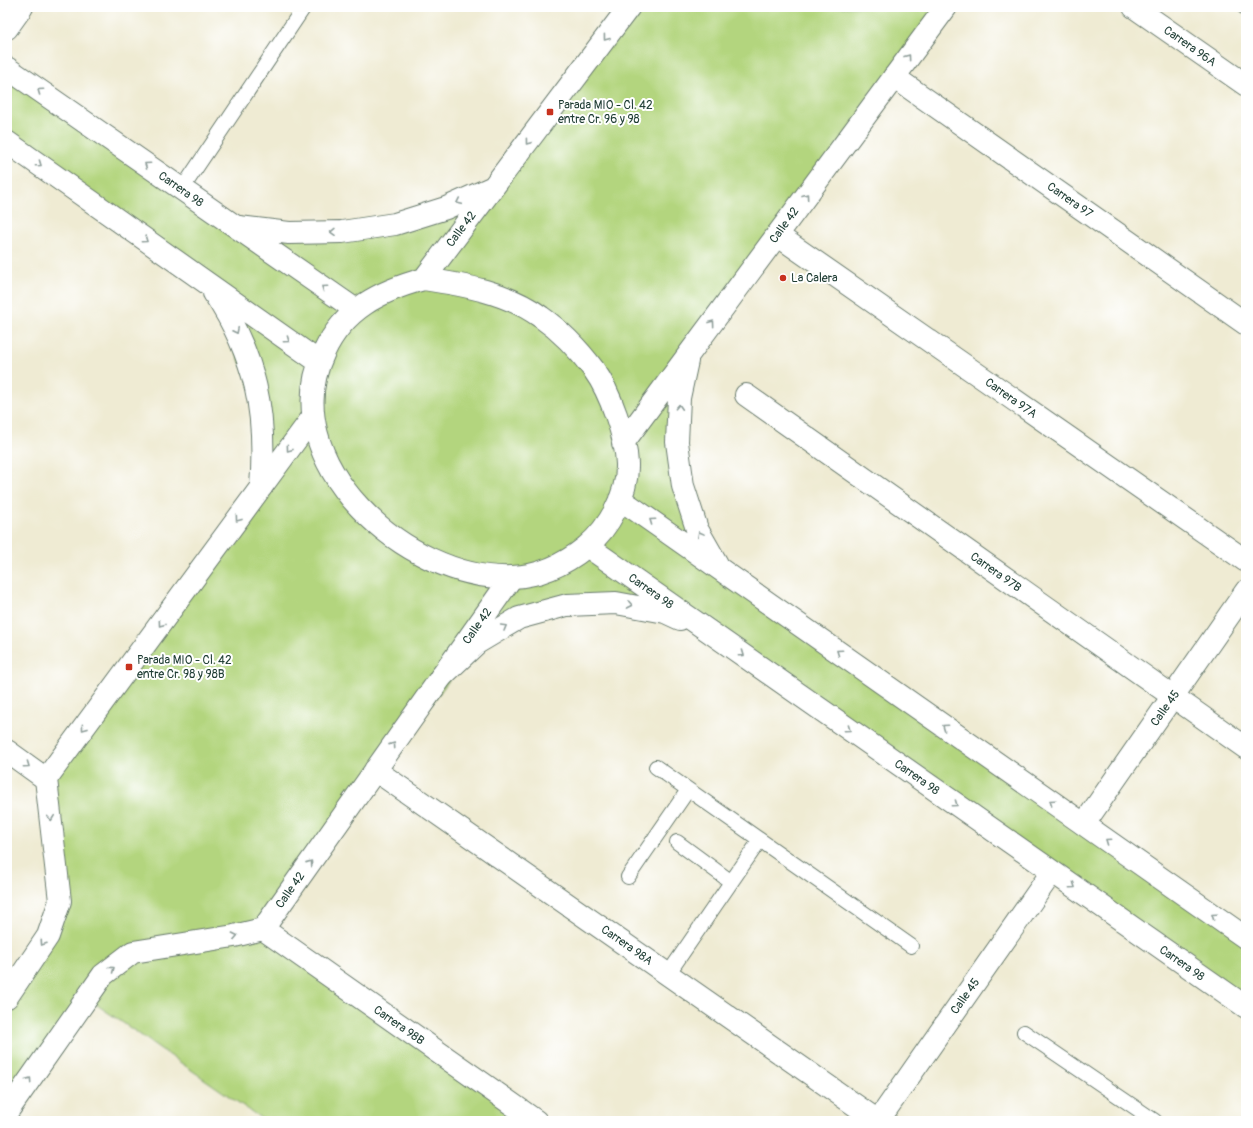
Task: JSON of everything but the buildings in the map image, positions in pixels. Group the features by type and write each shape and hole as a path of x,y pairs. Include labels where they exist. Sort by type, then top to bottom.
{"street":[{"path":"7,28 22,7"},
{"name":"Calle 42","path":"424,279 629,7"},
{"name":"Calle 42","path":"623,443 946,7"},
{"name":"Carrera 96A","path":"1134,7 1246,85"},
{"name":"Carrera 98","path":"7,68 356,310"},
{"name":"Carrera 97","path":"894,76 1246,324"},
{"path":"7,142 209,286 319,362"},
{"path":"236,227 289,233 342,232 395,224 446,208 494,186"},
{"name":"Carrera 97A","path":"777,235 1246,561"},
{"path":"424,279 466,285 504,297 539,316 570,341 596,372 614,406 627,464 620,498 612,516 601,533 587,546 558,565 539,573 512,577 483,575 454,568 427,558 402,544 379,527 358,506 340,483 323,452 312,418 313,384 319,362 328,342 341,324 356,310 377,295 401,285 424,279"},
{"path":"209,286 232,322 244,348 255,381 262,416 264,452 261,487"},
{"path":"689,354 679,398 677,442 683,486 697,529 719,568"},
{"name":"Carrera 97B","path":"746,395 1246,748"},
{"path":"7,997 48,936 60,901 46,779 312,418"},
{"path":"620,498 1246,938"},
{"name":"Carrera 98","path":"587,546 1246,1007"},
{"name":"Calle 42","path":"263,929 512,577"},
{"name":"Calle 45","path":"1084,824 1246,591"},
{"path":"441,677 477,643 520,618 567,605 623,604 665,612 710,632"},
{"path":"7,751 46,779"},
{"name":"Carrera 98A","path":"375,770 878,1121"},
{"name":"Calle 45","path":"878,1121 1052,872"},
{"path":"7,1112 103,975 133,952 234,936 263,929"},
{"name":"Carrera 98B","path":"263,929 536,1121"}],"lane":[{"path":"182,189 304,7"},
{"path":"656,767 911,946"},
{"path":"628,877 688,790"},
{"path":"668,974 730,881 760,840"},
{"path":"676,842 730,881"},
{"path":"1024,1032 1156,1121"}],"green space":[{"path":"629,7 946,7 689,354 677,442 719,568 1246,938 1246,1007 665,612 567,605 477,643 263,929 536,1121 265,1121 87,998 7,1112 7,997 60,901 46,779 261,487 262,416 209,286 7,142 7,68 236,227 342,232 494,186"}],"place":[{"name":"Parada MIO - Cl. 42 entre Cr. 96 y 98","path":"550,112"},
{"name":"La Calera","path":"783,278"},
{"name":"Parada MIO - Cl. 42 entre Cr. 98 y 98B","path":"129,667"}]}
